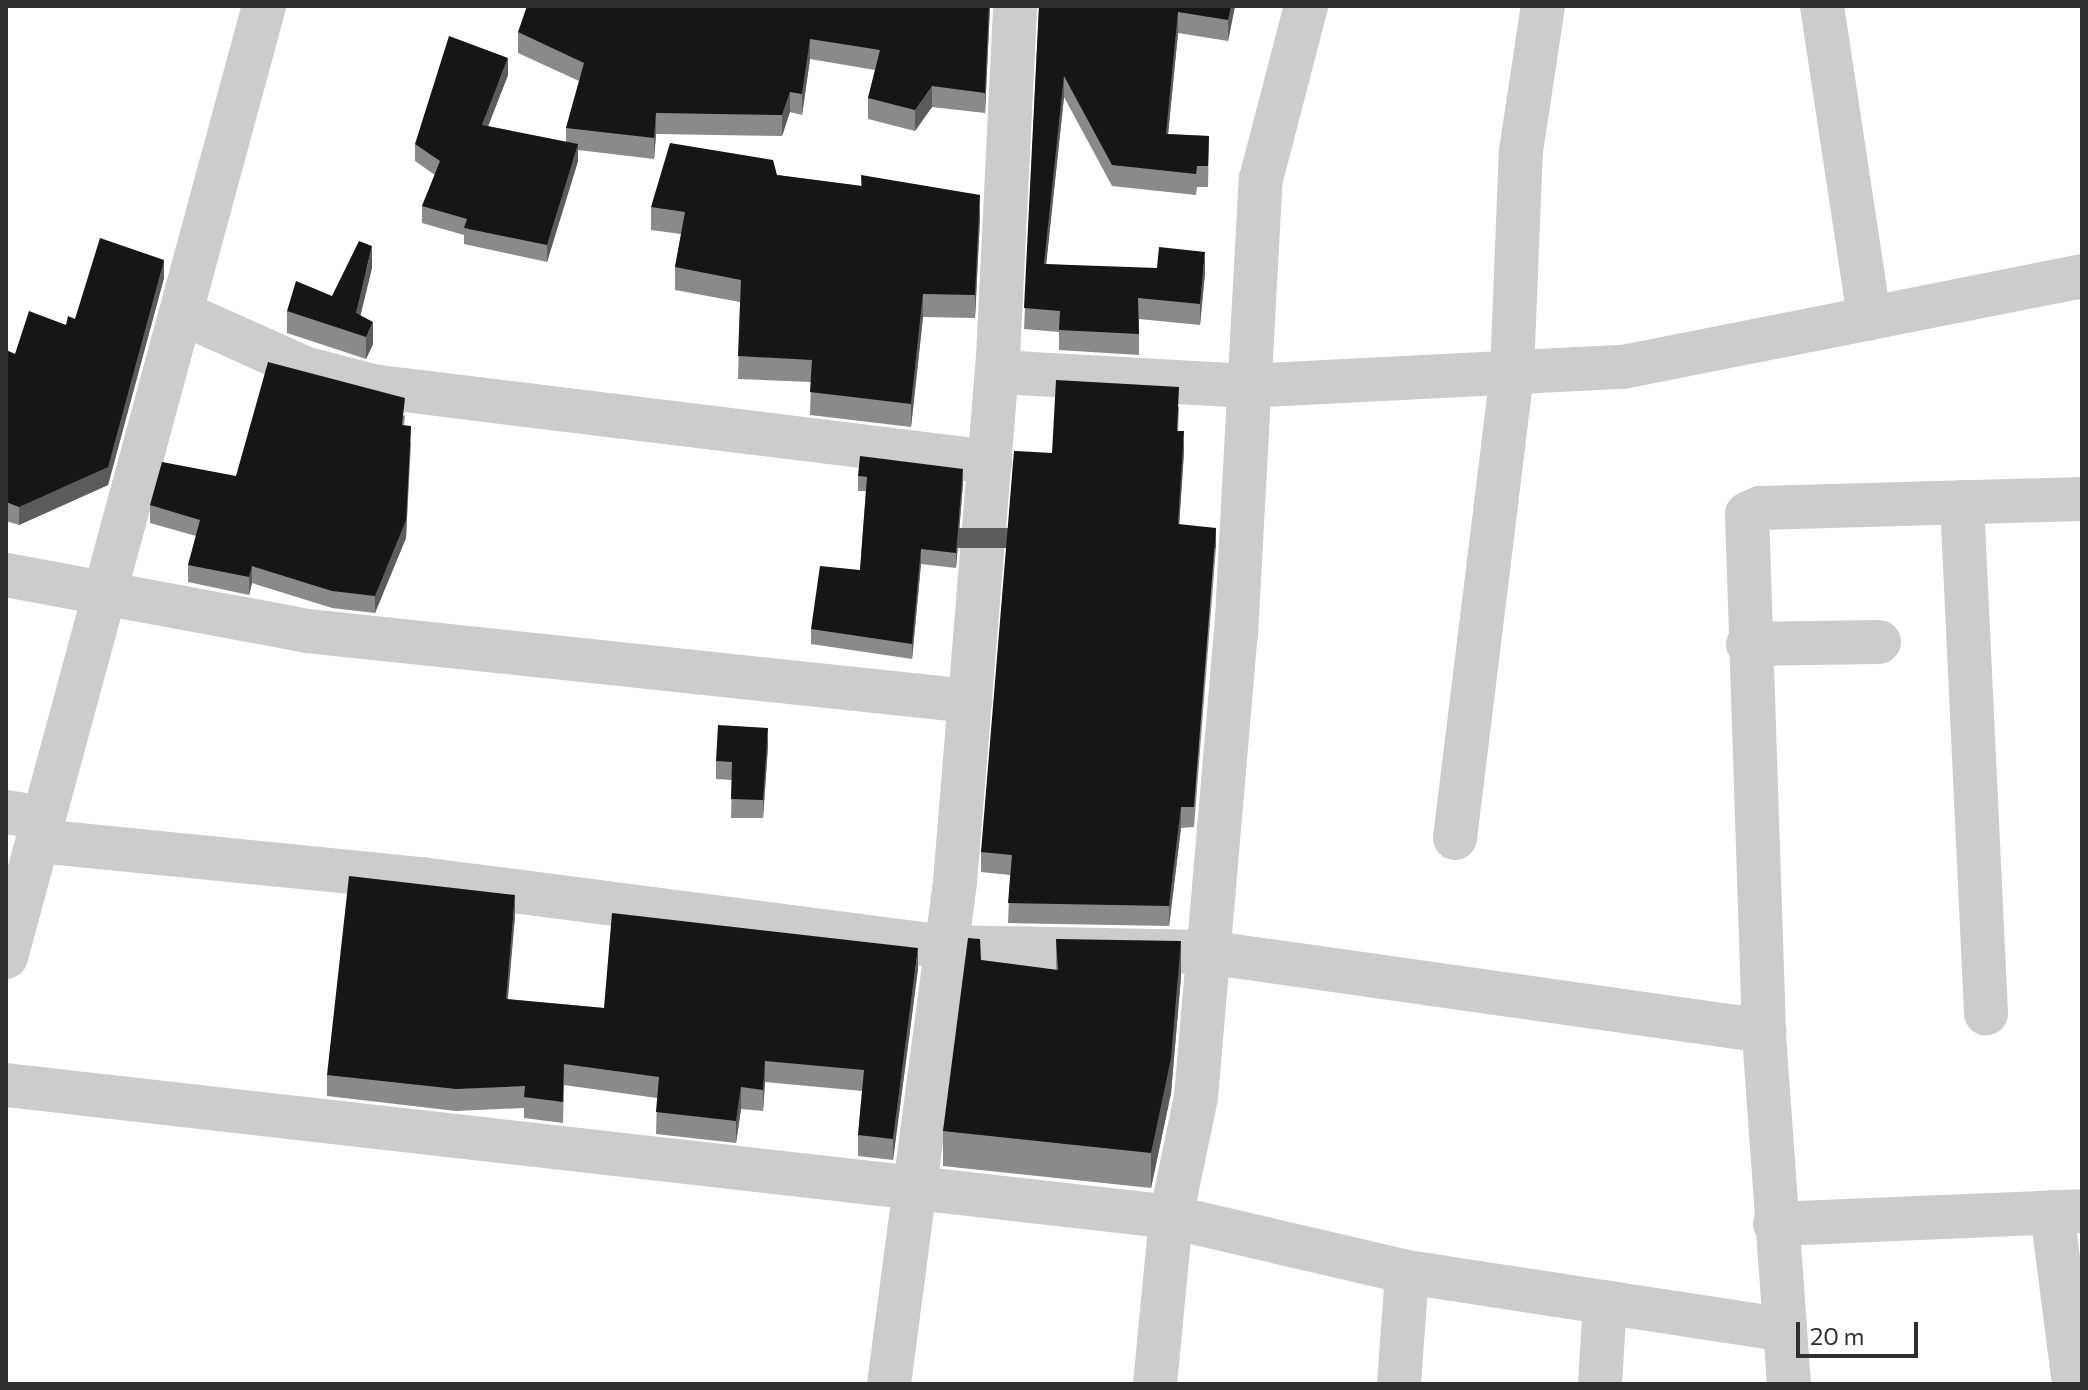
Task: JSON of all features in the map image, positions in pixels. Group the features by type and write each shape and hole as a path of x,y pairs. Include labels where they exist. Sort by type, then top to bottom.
{"street":[{"path":"6,957 29,824 107,591 184,314 264,6"},
{"path":"889,1384 946,947 970,701 997,372 1015,6"},
{"path":"1155,1384 1171,1217 1196,1097 1206,952 1236,635 1244,386 1261,179 1306,6"},
{"path":"1455,838 1512,372 1521,151 1543,6"},
{"path":"1822,6 1869,318"},
{"path":"997,372 1244,386 1623,367 2082,276"},
{"path":"184,314 304,368 372,386 990,462"},
{"path":"1789,1384 1780,1329 1764,1031 1748,644 1747,514 1760,508 2082,499"},
{"path":"1962,502 1986,1013"},
{"path":"6,575 107,591 307,631 970,701"},
{"path":"1748,644 1879,642"},
{"path":"29,824 946,947 1206,952 1764,1031"},
{"path":"6,1085 914,1185 1171,1217 1407,1272 1780,1329"},
{"path":"1775,1224 2067,1212 2074,1384"},
{"path":"1399,1384 1407,1272"},
{"path":"1600,1384 1605,1302"}],"building":[{"path":"527,6 989,6 985,93 932,86 915,110 868,98 880,50 810,39 802,94 790,92 782,115 656,113 654,138 566,128 584,63 518,32"},
{"path":"1039,6 1231,6 1228,20 1178,12 1166,134 1209,136 1208,166 1197,166 1196,174 1112,165 1064,76 1044,264 1157,268 1159,247 1205,252 1200,304 1138,298 1139,334 1059,330 1060,311 1024,308"},
{"path":"449,36 508,58 482,125 578,144 547,245 464,228 467,219 422,206 440,161 415,144"},
{"path":"670,143 773,160 777,175 862,186 861,175 980,195 975,295 923,294 911,404 810,392 812,360 738,356 741,280 675,267 685,212 651,207"},
{"path":"100,238 164,260 108,467 19,507 6,502 6,350 15,354 29,311 66,325 68,316 75,319"},
{"path":"359,241 372,246 356,313 373,322 366,337 287,311 296,281 332,296"},
{"path":"268,362 405,398 402,425 411,426 406,520 375,596 332,591 252,566 249,577 188,565 200,520 150,505 162,462 236,476"},
{"path":"1056,380 1179,387 1177,431 1184,431 1178,524 1216,528 1194,807 1181,807 1169,906 1008,903 1012,855 981,852 1014,451 1052,453"},
{"path":"860,456 963,469 956,553 921,549 912,644 811,629 820,566 860,570 867,477 858,476"},
{"path":"718,725 768,728 763,800 731,799 732,762 716,761"},
{"path":"349,876 515,895 506,999 604,1008 612,913 918,948 893,1139 858,1135 864,1070 765,1061 763,1090 741,1087 736,1121 656,1112 659,1077 564,1064 563,1102 524,1097 525,1086 456,1089 327,1075"},
{"path":"968,938 980,939 981,960 1058,970 1056,939 1181,941 1171,1058 1151,1153 943,1131"}]}
